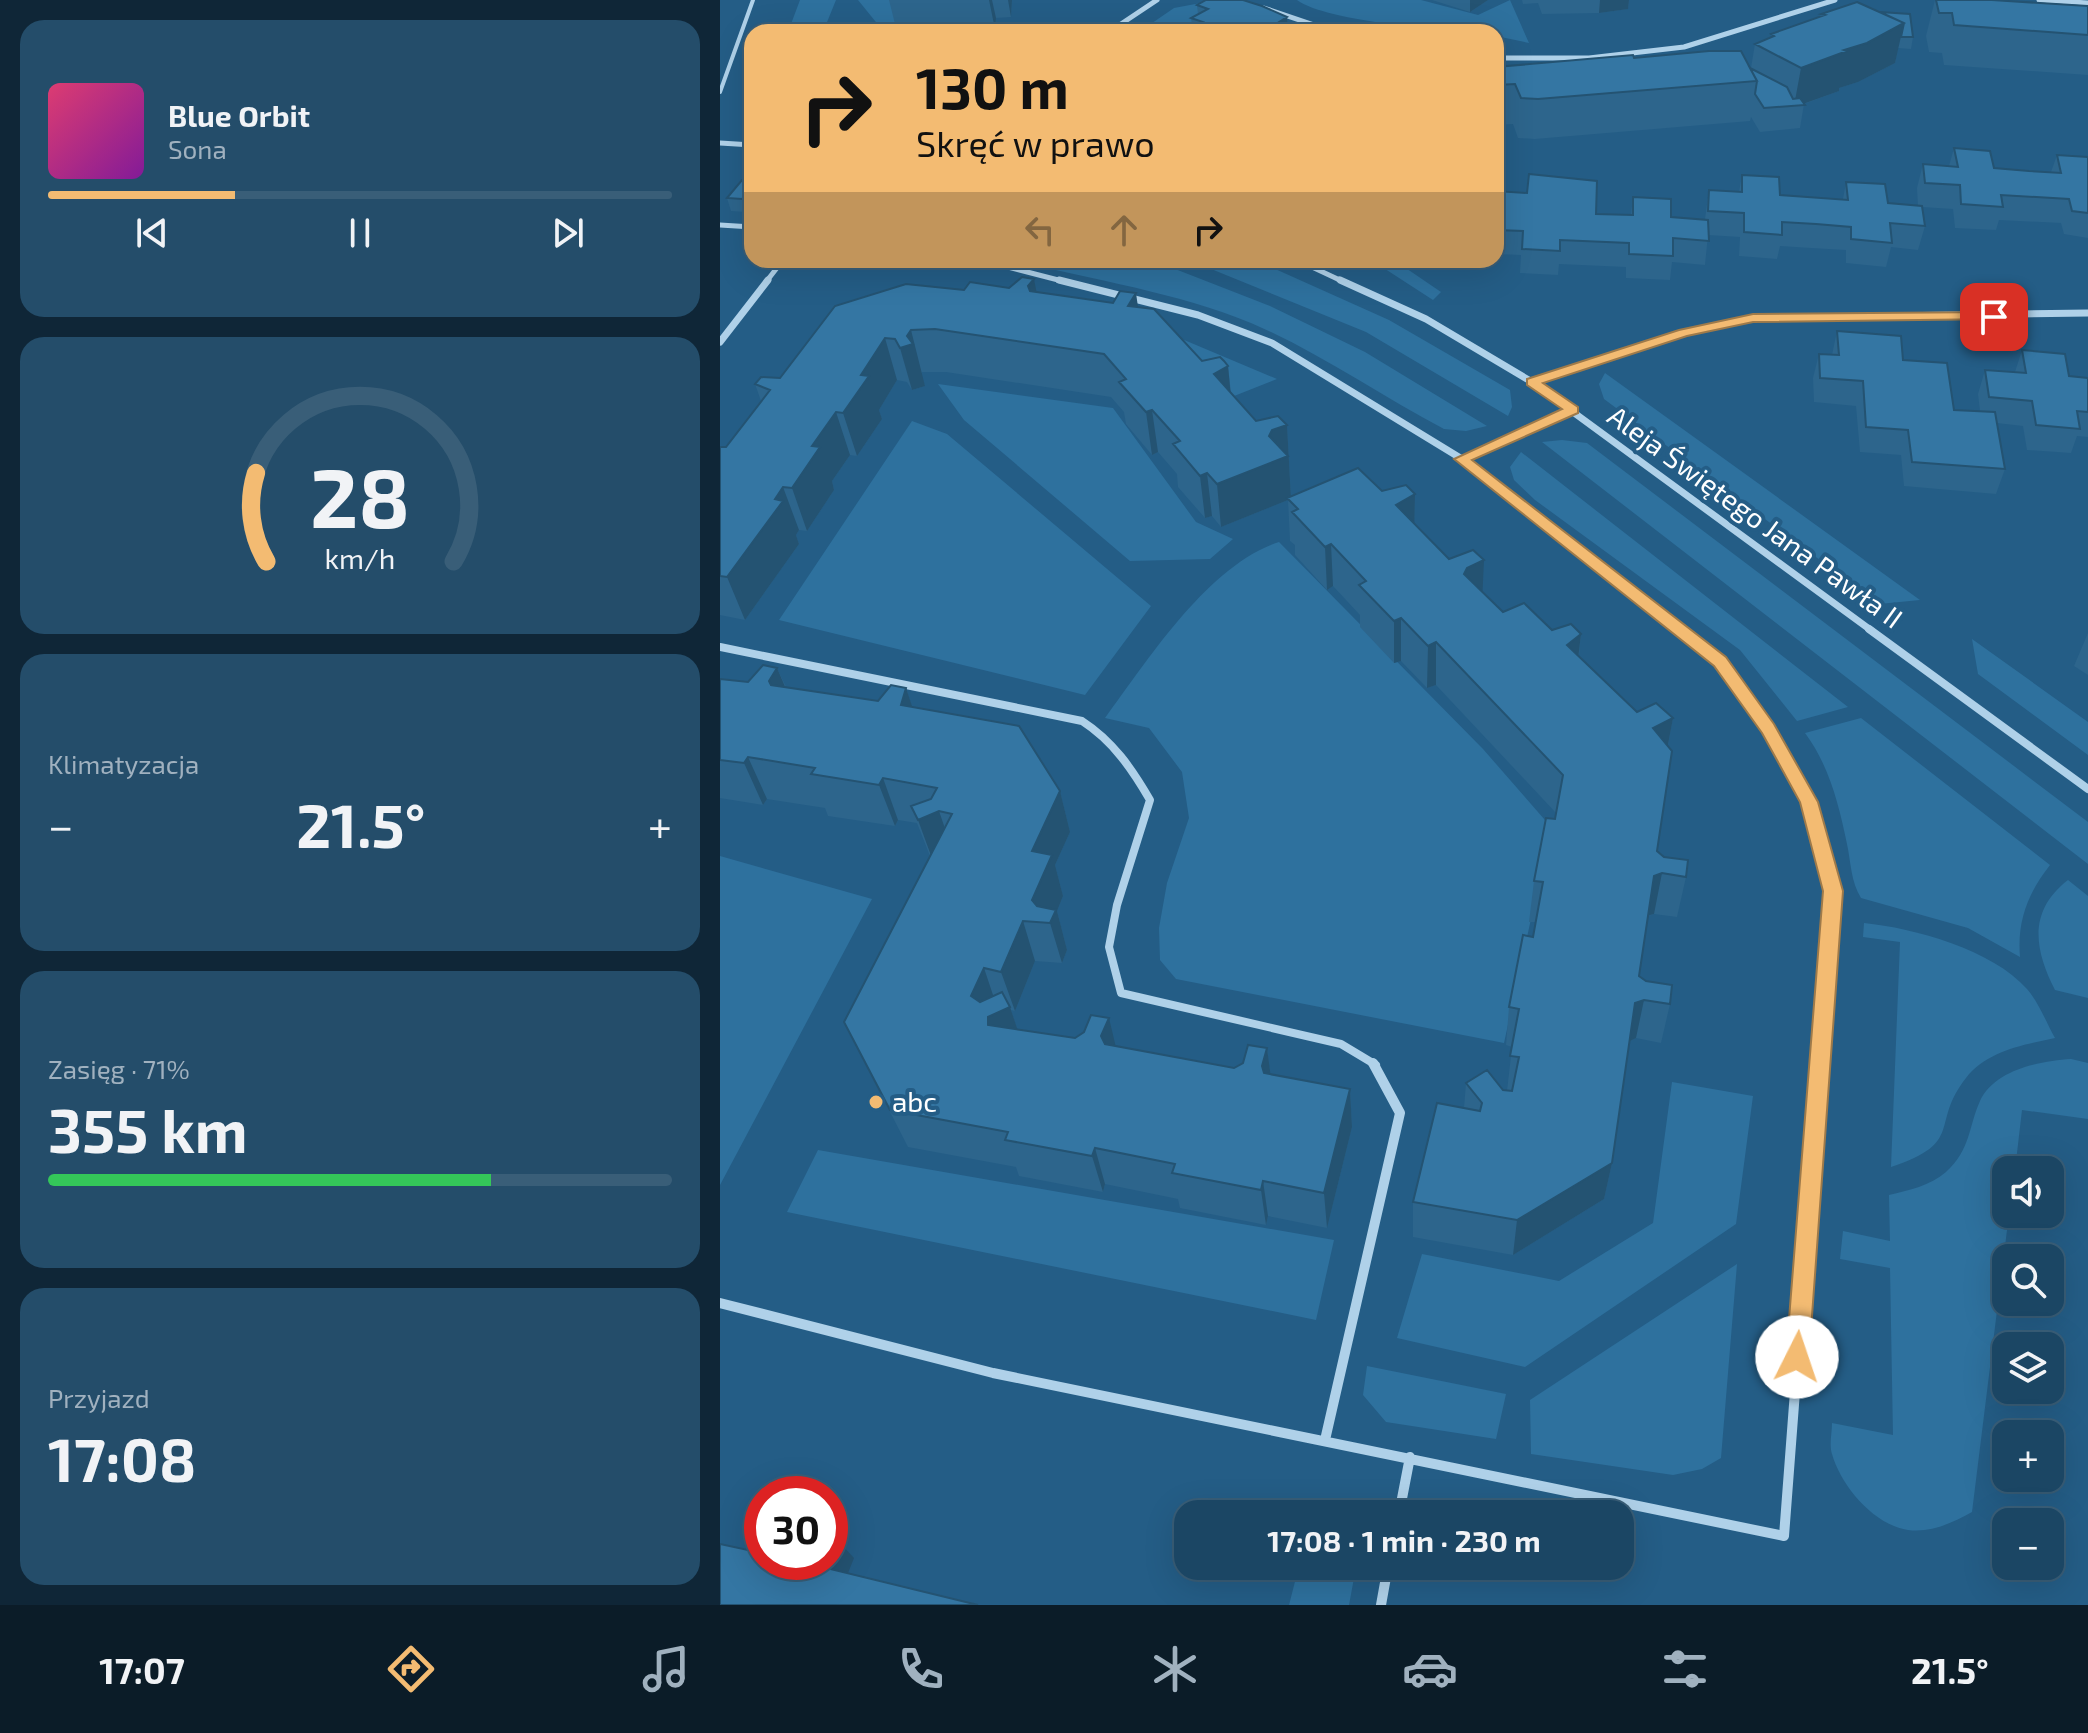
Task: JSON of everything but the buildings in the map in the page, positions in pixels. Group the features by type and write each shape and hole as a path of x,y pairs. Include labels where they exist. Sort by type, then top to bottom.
{"street":[{"path":"1121,24 1157,0"},
{"path":"1504,58 1589,58 1684,47 1835,0"},
{"path":"2039,0 2088,3"},
{"path":"1255,5 1311,24"},
{"path":"720,143 744,144"},
{"path":"720,225 744,226"},
{"path":"720,342 777,268"},
{"path":"720,1303 993,1373 1784,1536 1833,891 1809,802 1768,728 1720,661 1462,459 1272,343 1198,315 1013,268"},
{"name":"Aleja Świętego Jana Pawła II","path":"1314,268 1426,319 1532,382 2088,789"},
{"path":"1532,382 1684,333 1753,318 1934,318 2088,313"},
{"path":"720,647 1082,721 1096,728 1128,760 1150,800 1117,905 1109,947 1121,993 1341,1044 1377,1066 1400,1113 1325,1440"},
{"path":"1402,1500 1410,1457"},
{"path":"1381,1605 1385,1580"}],"lane":[{"path":"744,24 753,0"},
{"path":"720,92 744,25"},
{"path":"1462,459 1572,410"}],"shaded area":[{"path":"800,0 836,0 826,24 791,24"},
{"path":"858,0 904,0 899,24 878,24"},
{"path":"1297,0 1421,0 1478,15 1510,0 1529,43 1504,38 1504,24 1392,24 1312,8"},
{"path":"1206,2 1216,24 1151,24 1174,8"},
{"path":"1048,268 1173,268 1270,306 1365,352 1487,426 1466,431 1444,429 1301,347 1251,323 1164,295"},
{"path":"1209,268 1273,268 1389,320 1510,390 1512,407 1508,416 1366,332"},
{"path":"1384,268 1406,268 1441,292 1433,300"},
{"path":"1151,326 1277,379 1224,400"},
{"path":"1605,373 1920,600 1879,604 1604,399 1599,384"},
{"path":"938,384 1113,408 1196,522 1233,539 1210,559 1130,561 964,420"},
{"path":"912,421 947,434 1151,606 1085,695 779,620"},
{"path":"1562,440 1587,443 2088,822 2088,864 1542,442"},
{"path":"1521,452 1848,707 1797,721 1740,650 1535,500 1514,480 1510,467"},
{"path":"1279,542 1483,749 1551,827 1504,1043 1176,979 1160,960 1159,928 1167,883 1189,818 1182,772 1149,728 1105,718 1160,643 1204,593 1253,554"},
{"path":"1972,639 2088,722 2088,755 1978,674"},
{"path":"1861,718 2050,865 2036,886 2022,919 2020,957 1968,928 1861,898 1853,879 1832,786 1821,758 1805,733"},
{"path":"720,856 872,899 720,1185"},
{"path":"2068,880 2088,896 2088,998 2055,990 2039,945 2041,918 2046,904"},
{"path":"1864,923 1906,930 1952,943 1994,963 2027,989 2055,1038 2006,1050 1984,1061 1955,1094 1938,1140 1914,1158 1891,1167 1900,942 1863,937"},
{"path":"2071,1059 2088,1063 2088,1119 2022,1110 2017,1156 1992,1156 1992,1228 2007,1228 2005,1244 1992,1244 1992,1316 1996,1316 1972,1512 1933,1529 1917,1531 1895,1527 1871,1512 1851,1491 1836,1466 1831,1450 1832,1423 1893,1435 1890,1268 1840,1259 1843,1231 1890,1241 1889,1195 1919,1187 1946,1172 1965,1147 1980,1101 1987,1090 2007,1074 2046,1062"},
{"path":"1672,1082 1753,1096 1736,1224 1525,1367 1397,1338 1422,1254 1559,1281 1653,1223"},
{"path":"818,1150 1334,1240 1316,1320 787,1212"},
{"path":"1737,1264 1721,1458 1702,1469 1673,1475 1531,1454 1530,1400"},
{"path":"1367,1366 1506,1394 1496,1439 1386,1422 1363,1395"},
{"path":"1295,1580 1354,1580 1349,1605 1289,1605"}],"place":[{"name":"abc","path":"876,1102"}],"route":[{"path":"1797,1357 1833,891 1809,802 1768,728 1720,661 1462,459 1572,410 1532,382 1597,358 1684,333 1753,318 1994,317"}]}
